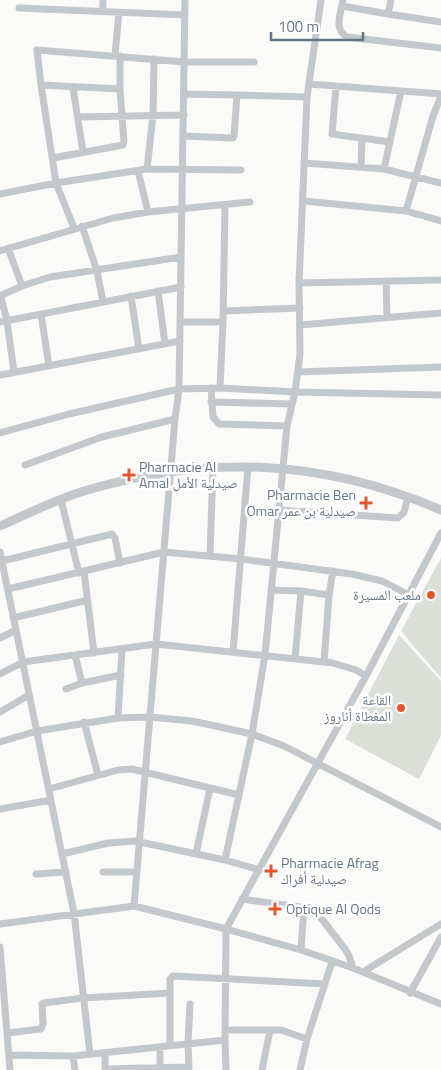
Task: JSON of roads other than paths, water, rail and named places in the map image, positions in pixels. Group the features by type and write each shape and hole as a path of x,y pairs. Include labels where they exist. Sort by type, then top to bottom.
{"street":[{"path":"103,0 103,11"},
{"path":"134,906 179,389 186,0"},
{"path":"225,860 252,734 265,655 287,426 298,372 300,354 299,283 307,97 322,0"},
{"path":"388,14 391,0"},
{"path":"441,22 388,14 342,3 338,24 340,32 347,37 441,48"},
{"path":"19,8 186,14"},
{"path":"53,158 123,145 117,56 119,12"},
{"path":"74,228 56,183 37,50 185,62 254,62"},
{"path":"147,169 153,115 154,58"},
{"path":"309,84 441,95 432,116 406,211"},
{"path":"41,85 120,89"},
{"path":"336,87 331,132 334,135 390,142"},
{"path":"73,88 83,152"},
{"path":"384,169 401,91"},
{"path":"184,94 307,97"},
{"path":"183,136 233,138 237,95"},
{"path":"78,117 184,115"},
{"path":"360,167 362,138"},
{"path":"304,163 384,169 441,183"},
{"path":"0,194 147,169 241,170"},
{"path":"138,171 148,212"},
{"path":"304,201 406,211 441,221"},
{"path":"0,251 113,218 182,208 250,202"},
{"path":"220,388 225,205"},
{"path":"82,226 97,271 104,302"},
{"path":"8,248 22,286"},
{"path":"14,372 4,322 2,295 22,286 50,278 181,257"},
{"path":"299,283 441,280"},
{"path":"386,282 387,317"},
{"path":"4,322 181,286"},
{"path":"158,291 165,344"},
{"path":"132,296 140,349"},
{"path":"223,311 300,308"},
{"path":"300,325 441,313"},
{"path":"41,314 49,366"},
{"path":"180,322 223,322"},
{"path":"0,375 180,341"},
{"path":"298,372 441,367"},
{"path":"211,388 212,416 219,424 287,426"},
{"path":"0,433 69,414 179,389 220,388 295,392 441,395"},
{"path":"211,402 291,404"},
{"path":"25,465 102,437 175,419"},
{"path":"234,652 248,466"},
{"path":"210,556 213,467"},
{"path":"0,526 84,492 135,478 171,471 213,467 283,468 335,475 408,497 441,510"},
{"path":"279,510 398,518 404,512 408,497"},
{"path":"61,500 82,572 88,600 94,653"},
{"path":"2,561 112,534 115,538 120,563"},
{"path":"226,1070 226,928 260,870 366,676 441,534"},
{"path":"0,552 74,913 90,1054"},
{"path":"8,589 164,552 241,559 333,571 382,581 409,595"},
{"path":"324,662 329,595 333,571"},
{"path":"271,590 329,595"},
{"path":"295,658 301,592"},
{"path":"14,618 88,600"},
{"path":"0,638 16,630"},
{"path":"0,674 23,662 156,644 324,662 343,666 366,676"},
{"path":"118,718 122,649"},
{"path":"75,655 82,683"},
{"path":"66,689 82,683 121,675"},
{"path":"0,712 29,695"},
{"path":"0,742 37,731 118,718 150,717 192,721 252,734 284,746 441,827"},
{"path":"84,722 98,775"},
{"path":"49,789 126,769 146,772 239,795"},
{"path":"196,854 210,788"},
{"path":"0,809 51,800"},
{"path":"62,854 125,841 140,842 225,860 260,870"},
{"path":"36,874 66,872"},
{"path":"103,872 137,872"},
{"path":"242,899 310,908 317,912 345,949 353,968"},
{"path":"0,924 134,906 226,928 301,950 353,968 441,1004"},
{"path":"301,950 304,907"},
{"path":"363,972 441,924"},
{"path":"410,992 441,937"},
{"path":"0,946 2,992 8,1033 10,1070"},
{"path":"300,1070 332,962"},
{"path":"170,1046 170,979 173,976 226,977 325,984"},
{"path":"8,1033 41,1029 43,1024 43,1003 83,998 170,993"},
{"path":"105,1053 105,1070 189,1069 190,1004"},
{"path":"226,1030 280,1030 308,1039"},
{"path":"262,1070 270,1030"},
{"path":"9,1055 73,1056 225,1040"},
{"path":"160,1047 160,1069"},
{"path":"73,1056 75,1070"}],"place":[{"name":"Pharmacie Al Amal صيدلية الأمل","path":"129,475"},
{"name":"Pharmacie Ben Omar صيدلية بن عمر","path":"366,503"},
{"name":"ملعب المسيرة","path":"431,595"},
{"name":"القاعة المغطاة أناروز","path":"401,708"},
{"name":"Pharmacie Afrag صيدلية أفراك","path":"271,871"},
{"name":"Optique Al Qods","path":"275,909"}]}
